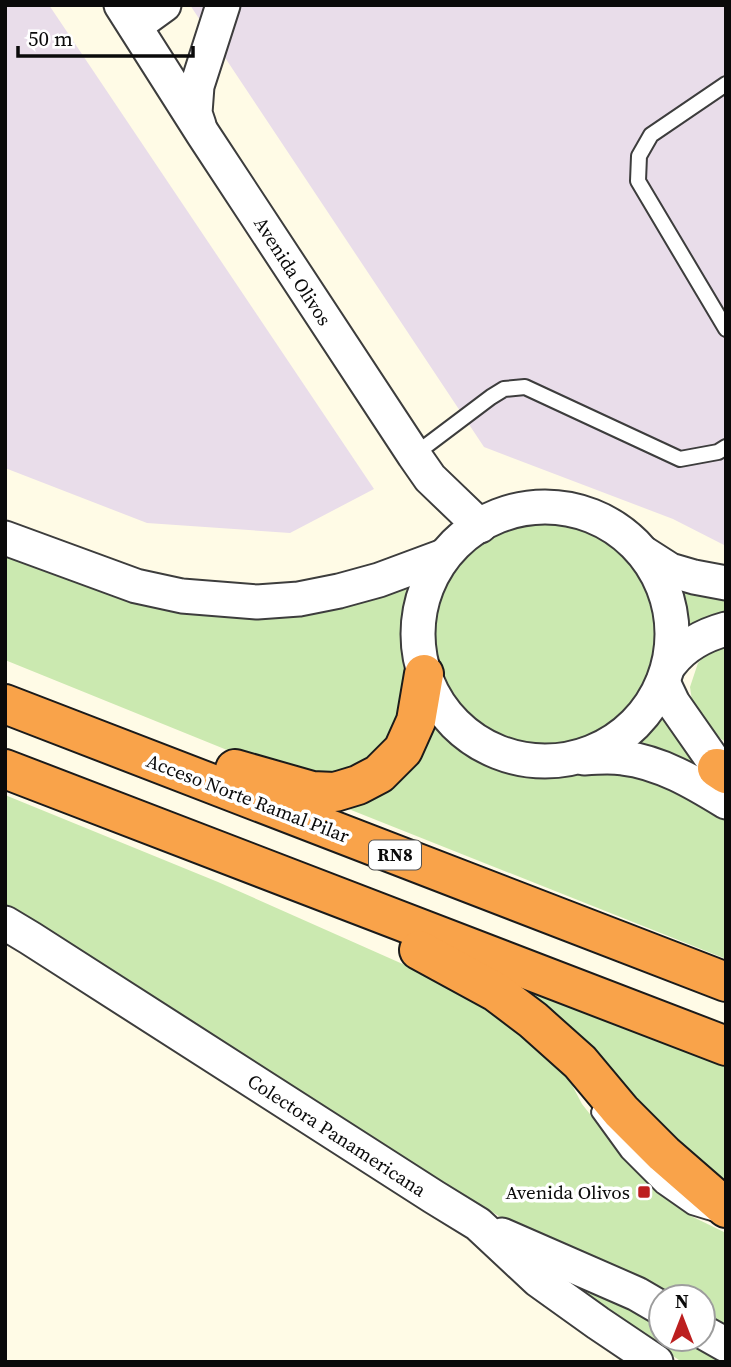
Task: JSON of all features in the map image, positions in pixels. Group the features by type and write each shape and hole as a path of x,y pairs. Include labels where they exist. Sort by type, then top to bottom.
{"highway":[{"path":"5,688 65,727 312,791 335,792 358,785 379,774 403,750 416,721 424,674"},
{"name":"Acceso Norte Ramal Pilar","path":"5,705 726,982"},
{"path":"5,769 726,1046"},
{"path":"267,871 496,992 533,1020 580,1062 621,1111 664,1154 726,1208"}],"street":[{"path":"128,16 164,5"},
{"path":"203,134 195,113 197,86 223,5"},
{"name":"Avenida Olivos","path":"128,16 414,455 430,478 480,526"},
{"path":"553,509 584,514 608,523 628,537 645,554 658,574 672,612 674,631 667,673 673,703 724,779 699,785 641,761 624,758 539,761 508,756 480,744 456,725 436,702 418,651 418,627 421,603 429,581 441,557 450,547 498,517 516,512 553,509"},
{"path":"5,538 136,586 182,596 257,602 299,599 339,591 379,580 441,557"},
{"path":"645,554 670,570 694,578 726,583"},
{"path":"568,760 598,749 625,733 647,709 680,651 726,629"},
{"name":"Colectora Panamericana","path":"5,923 478,1224 538,1280 656,1362"},
{"path":"478,1224 647,1300"}],"lane":[{"path":"726,84 651,135 639,156 638,181 726,329"},
{"path":"414,455 491,397 505,389 525,387 680,459 718,452 726,447"},
{"path":"580,1062 599,1113 628,1152 662,1186 692,1208 726,1217"}],"shaded area":[{"path":"5,5 49,5 374,489 290,533 147,523 5,468"},
{"path":"190,5 726,5 726,546 673,519 484,447"}],"green space":[{"path":"544,524 586,532 622,556 646,592 654,634 646,676 622,712 586,736 544,744 502,736 466,712 442,676 434,634 442,592 466,556 502,532"},
{"path":"5,550 183,610 414,575 404,633 411,706 368,771 296,778 5,660"},
{"path":"679,589 726,595 726,613 710,617 686,631"},
{"path":"726,639 726,742 707,730 693,708 690,687 698,663 715,645"},
{"path":"662,711 714,780 632,745"},
{"path":"433,722 460,749 486,763 528,775 561,776 597,768 623,767 693,798 726,821 726,959 336,804"},
{"path":"5,795 218,882 441,981 506,1014 561,1064 582,1104 633,1169 691,1216 726,1233 726,1338 717,1332 717,1283 647,1283 647,1290 510,1223 168,1012 5,905"},
{"path":"504,981 726,1065 726,1190"},
{"path":"558,1265 647,1311 647,1339 572,1289"},
{"path":"668,1353 714,1353 726,1362 682,1362"}],"place":[{"name":"Avenida Olivos","path":"644,1192"}]}
